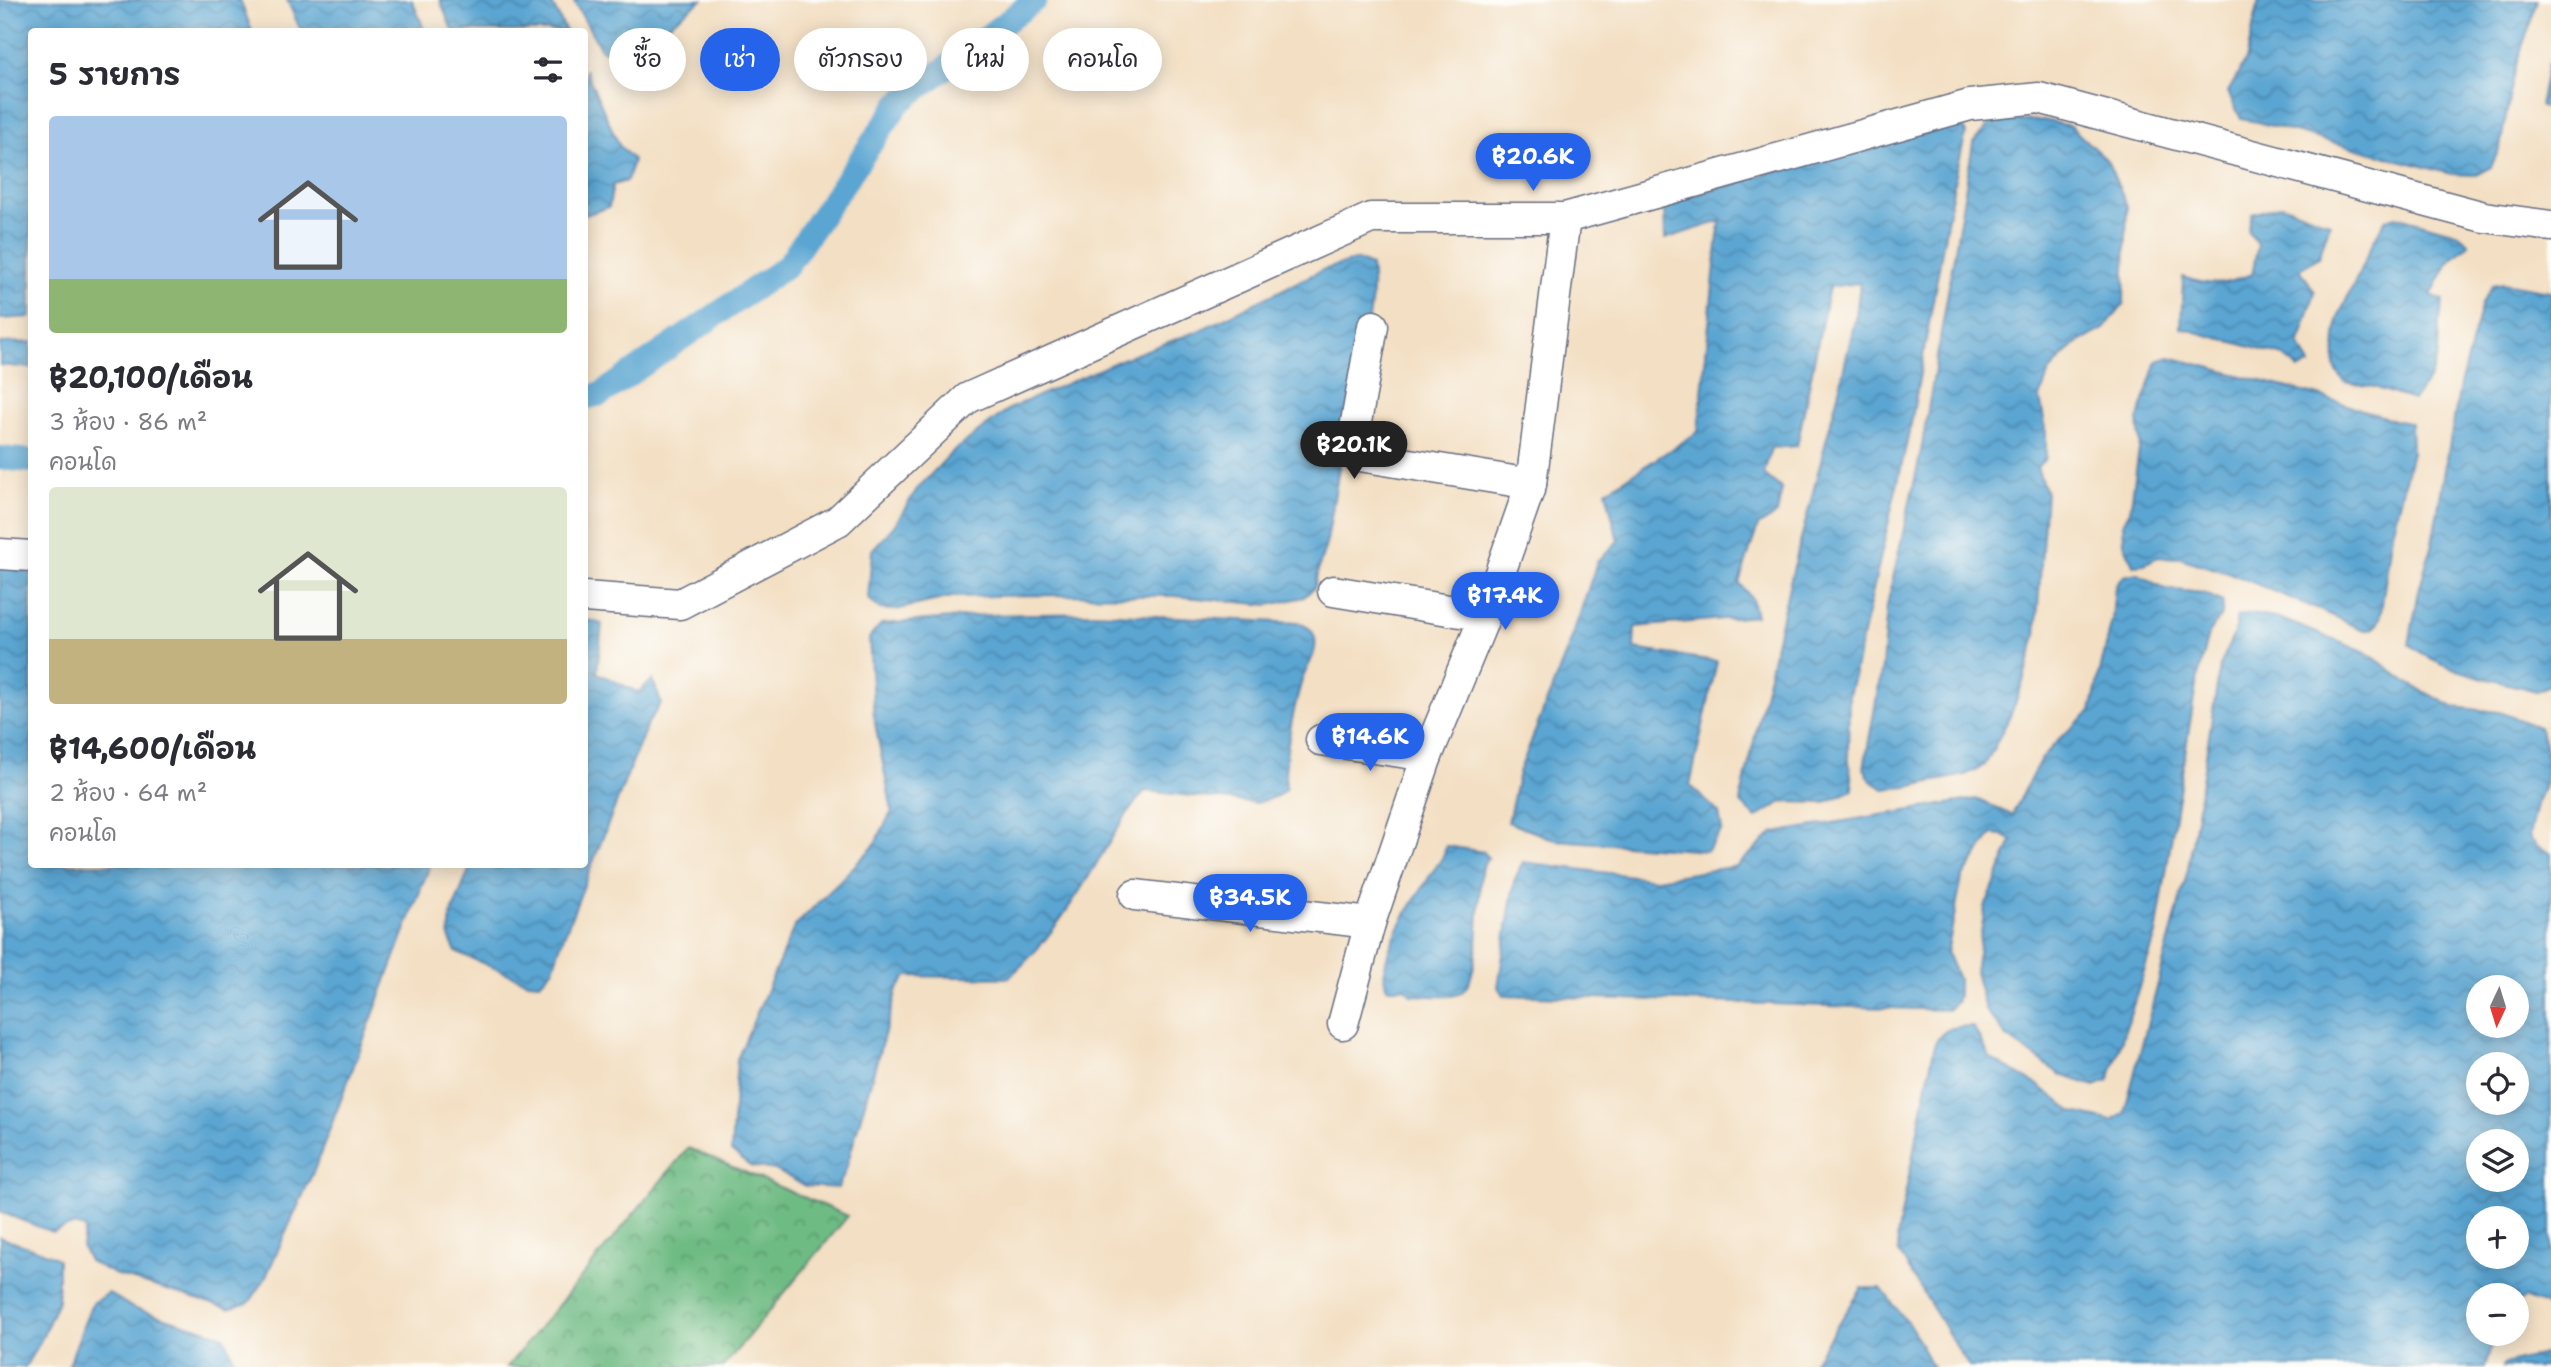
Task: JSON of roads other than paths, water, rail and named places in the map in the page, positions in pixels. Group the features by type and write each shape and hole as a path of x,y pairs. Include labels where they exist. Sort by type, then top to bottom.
{"street":[{"path":"588,597 680,604 838,521 968,398 1371,218 1565,218 1970,105 2039,98 2484,217 2551,226"},
{"path":"1343,1024 1370,923 1427,755 1485,616 1531,484 1565,218"},
{"path":"1373,326 1352,445 1354,455 1531,484"},
{"path":"0,554 28,556"},
{"path":"1333,591 1485,616"},
{"path":"1321,740 1427,755"},
{"path":"1135,895 1370,923"}],"water":[{"path":"0,0 240,0 251,28 28,28 28,317 0,319"},
{"path":"287,0 412,0 424,28 300,28"},
{"path":"440,0 550,0 564,28 452,28"},
{"path":"573,0 702,0 663,28 609,28 609,51 602,51"},
{"path":"2259,0 2538,0 2516,65 2500,147 2491,167 2476,175 2451,174 2241,119 2228,92 2246,60"},
{"path":"2551,61 2551,113 2540,105 2548,64"},
{"path":"588,76 619,145 633,160 627,181 613,185 609,207 588,214"},
{"path":"1948,120 1962,123 1966,133 1955,178 1911,424 1849,696 1848,754 1853,790 1824,803 1782,802 1756,818 1740,802 1789,586 1838,394 1856,315 1860,283 1829,287 1797,446 1771,448 1764,474 1782,489 1777,514 1758,526 1739,583 1752,599 1756,616 1635,627 1634,649 1717,661 1690,786 1719,813 1722,830 1707,851 1555,840 1508,822 1519,772 1571,640 1597,562 1618,541 1606,491 1698,432 1721,221 1665,239 1664,204"},
{"path":"2044,120 2070,126 2107,160 2127,206 2124,303 2104,329 2074,345 2049,372 2040,398 2046,429 2046,458 2037,467 2046,493 2036,636 2011,714 1985,765 1965,775 1884,789 1871,781 1864,768 1882,667 1887,605 1921,451 1973,143 1991,122"},
{"path":"2282,205 2330,223 2319,257 2300,269 2315,292 2299,344 2310,365 2299,369 2284,356 2181,328 2183,277 2218,283 2234,281 2252,274 2258,245 2248,231 2252,214"},
{"path":"2396,216 2459,234 2469,244 2448,263 2431,295 2444,300 2439,322 2438,355 2429,380 2413,400 2374,387 2344,382 2334,366 2337,320 2374,240 2386,219"},
{"path":"1357,260 1371,266 1370,314 1348,411 1327,541 1315,587 1304,597 1269,605 1175,596 952,597 895,610 880,609 868,599 872,550 894,526 917,489 952,452 1010,408 1125,358 1198,331 1322,270"},
{"path":"2503,283 2551,291 2551,684 2537,691 2454,669 2409,644 2419,590 2432,543 2460,385 2482,303 2493,285"},
{"path":"28,342 28,368 0,365 0,343"},
{"path":"2170,357 2411,423 2412,452 2392,533 2380,619 2376,626 2370,630 2361,630 2237,576 2180,558 2158,557 2144,564 2133,565 2124,543 2123,523 2130,511 2140,443 2138,419 2157,361"},
{"path":"0,564 28,566 28,868 429,868 315,1168 264,1281 249,1303 229,1309 114,1274 89,1261 82,1246 85,1228 73,1225 52,1232 0,1212"},
{"path":"2136,573 2165,589 2204,593 2223,602 2222,614 2209,634 2196,686 2156,935 2109,1080 2095,1086 2061,1075 2007,1037 1985,1010 1975,972 1985,907 2012,841 2002,835 1992,834 1962,878 1947,953 1958,979 1958,996 1948,1010 1503,995 1498,987 1514,881 1523,862 1656,879 1737,866 1773,833 1976,799 2012,815 2040,760 2091,711 2112,619 2115,586 2124,576"},
{"path":"1097,613 1299,623 1309,628 1316,644 1302,680 1292,719 1287,749 1286,789 1277,796 1257,803 1145,791 1125,816 1057,924 1034,953 1008,978 907,976 897,990 846,1169 838,1188 805,1186 775,1170 750,1166 731,1151 737,1059 794,927 873,847 892,811 874,718 869,638 881,624 987,615"},
{"path":"2250,614 2282,619 2369,654 2411,685 2454,707 2499,712 2539,727 2545,743 2548,773 2529,836 2537,847 2551,853 2551,1312 2543,1304 2529,1299 2529,1283 2466,1283 2466,1346 2491,1346 2485,1367 1969,1367 1899,1253 1897,1236 1935,1043 1951,1028 1973,1026 1991,1059 2038,1085 2073,1112 2113,1121 2124,1113 2188,869 2220,666 2236,629 2236,617"},
{"path":"588,620 602,624 597,673 638,692 653,680 661,703 647,725 553,969 540,983 528,982 456,952 449,937 451,915 470,868 588,868"},
{"path":"1446,846 1484,852 1488,858 1482,867 1480,879 1478,937 1471,976 1465,989 1451,996 1412,995 1405,988 1387,988 1384,974 1394,938 1414,900 1444,855"},
{"path":"0,1237 58,1259 58,1301 41,1340 25,1367 0,1367"},
{"path":"1862,1288 1881,1288 1913,1330 1932,1367 1810,1367"},
{"path":"109,1293 133,1308 224,1336 235,1362 233,1367 68,1367 89,1310 94,1302"},
{"path":"2551,1354 2551,1367 2502,1367 2503,1364"}],"waterway":[{"path":"588,397 601,394 787,266 899,103 1035,0"},
{"path":"0,458 28,461"}]}
